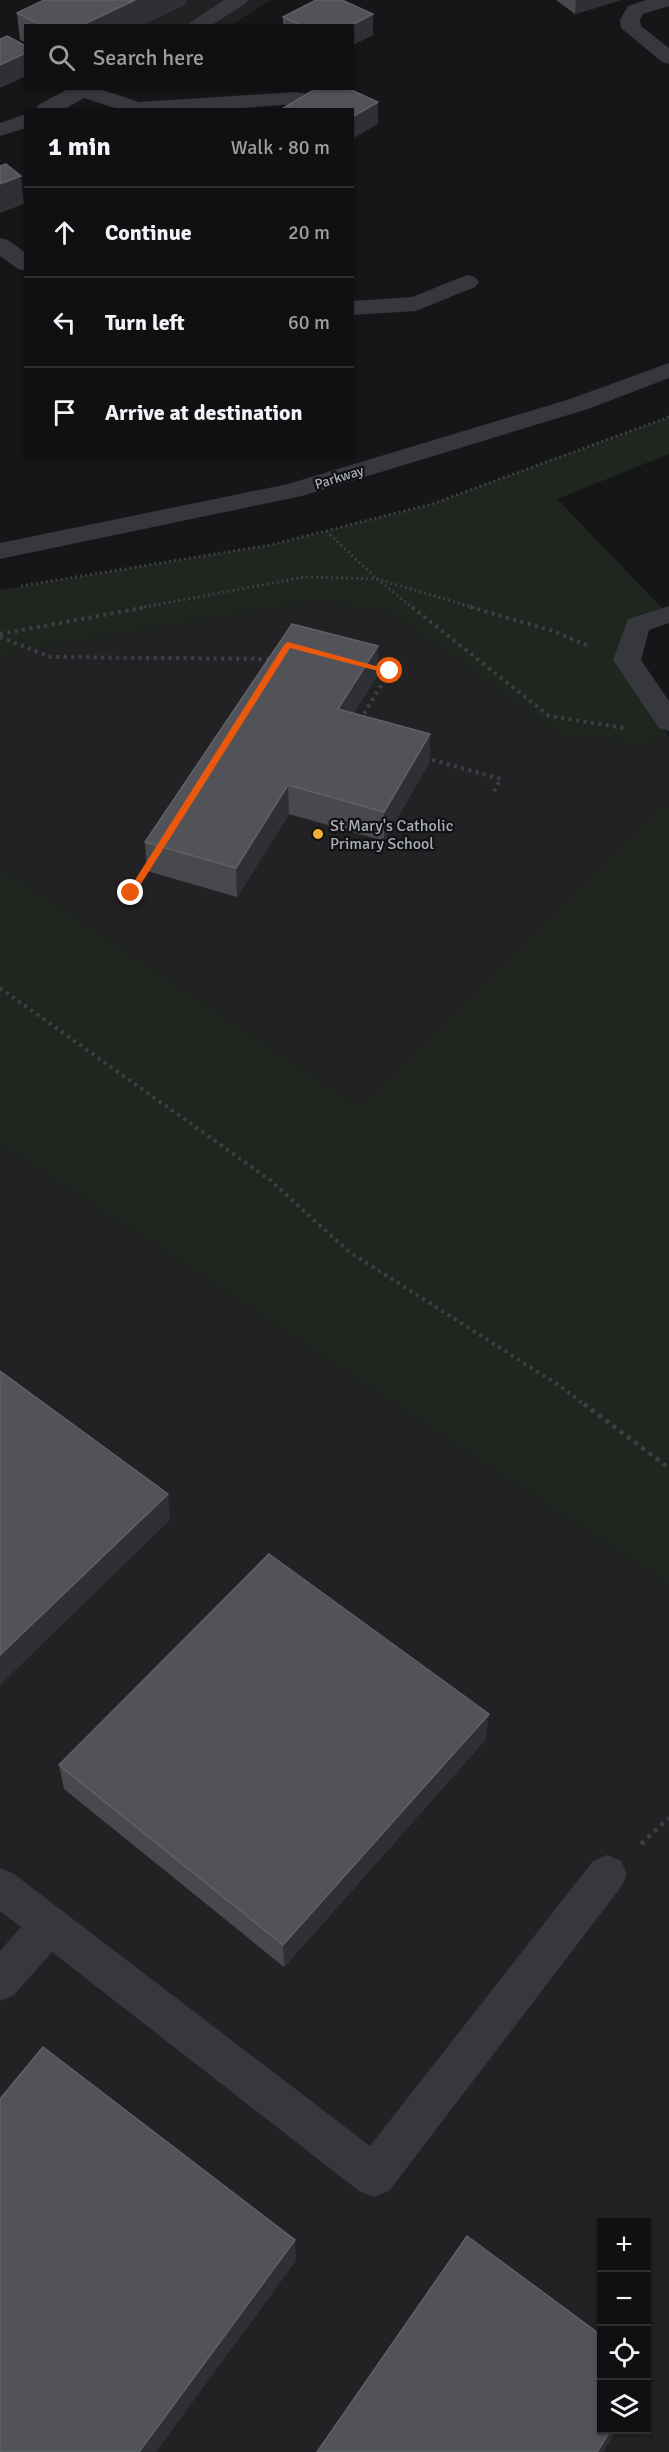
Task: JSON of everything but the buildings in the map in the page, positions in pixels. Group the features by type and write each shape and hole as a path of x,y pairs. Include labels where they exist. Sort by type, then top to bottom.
{"street":[{"path":"197,24 214,5 238,0"},
{"path":"664,0 635,10 630,20 631,28 669,58"},
{"path":"50,108 84,90 138,108 296,98"},
{"path":"0,130 24,120"},
{"path":"0,244 24,235"},
{"path":"0,244 24,262"},
{"path":"354,308 416,304 467,282"},
{"name":"Parkway","path":"0,551 293,491 579,404 669,370"},
{"path":"669,614 637,625 627,660 669,722"},
{"path":"0,1887 374,2176 607,1874"},
{"path":"0,1981 49,1925"}],"path":[{"path":"12,588 270,544 432,504 669,417"},
{"path":"326,531 377,579 549,716 638,730 669,722"},
{"path":"0,636 305,577 377,579 553,632"},
{"path":"0,636 50,657 278,659 271,669"},
{"path":"356,728 390,671 367,666"},
{"path":"415,755 501,779 493,793"},
{"path":"131,893 150,862"},
{"path":"0,988 270,1180 348,1251 563,1388 669,1468"}],"shaded area":[{"path":"45,0 271,0 232,24 92,24"},
{"path":"669,417 669,454 557,499 662,608 626,623 616,665 669,737 643,744 561,735 391,612 316,600 27,649 0,658 0,590 270,545 432,504"},
{"name":"St Mary's Catholic Primary School","path":"316,600 391,612 561,735 643,744 669,737 669,801 362,1108 0,868 0,658 27,649"},
{"path":"669,801 669,1585 0,1143 0,868 362,1108"},
{"path":"0,1143 669,1585 669,2452 0,2452"}],"place":[{"name":"St Mary's Catholic Primary School","path":"318,834"}],"route":[{"path":"131,893 288,645 390,671"}]}
